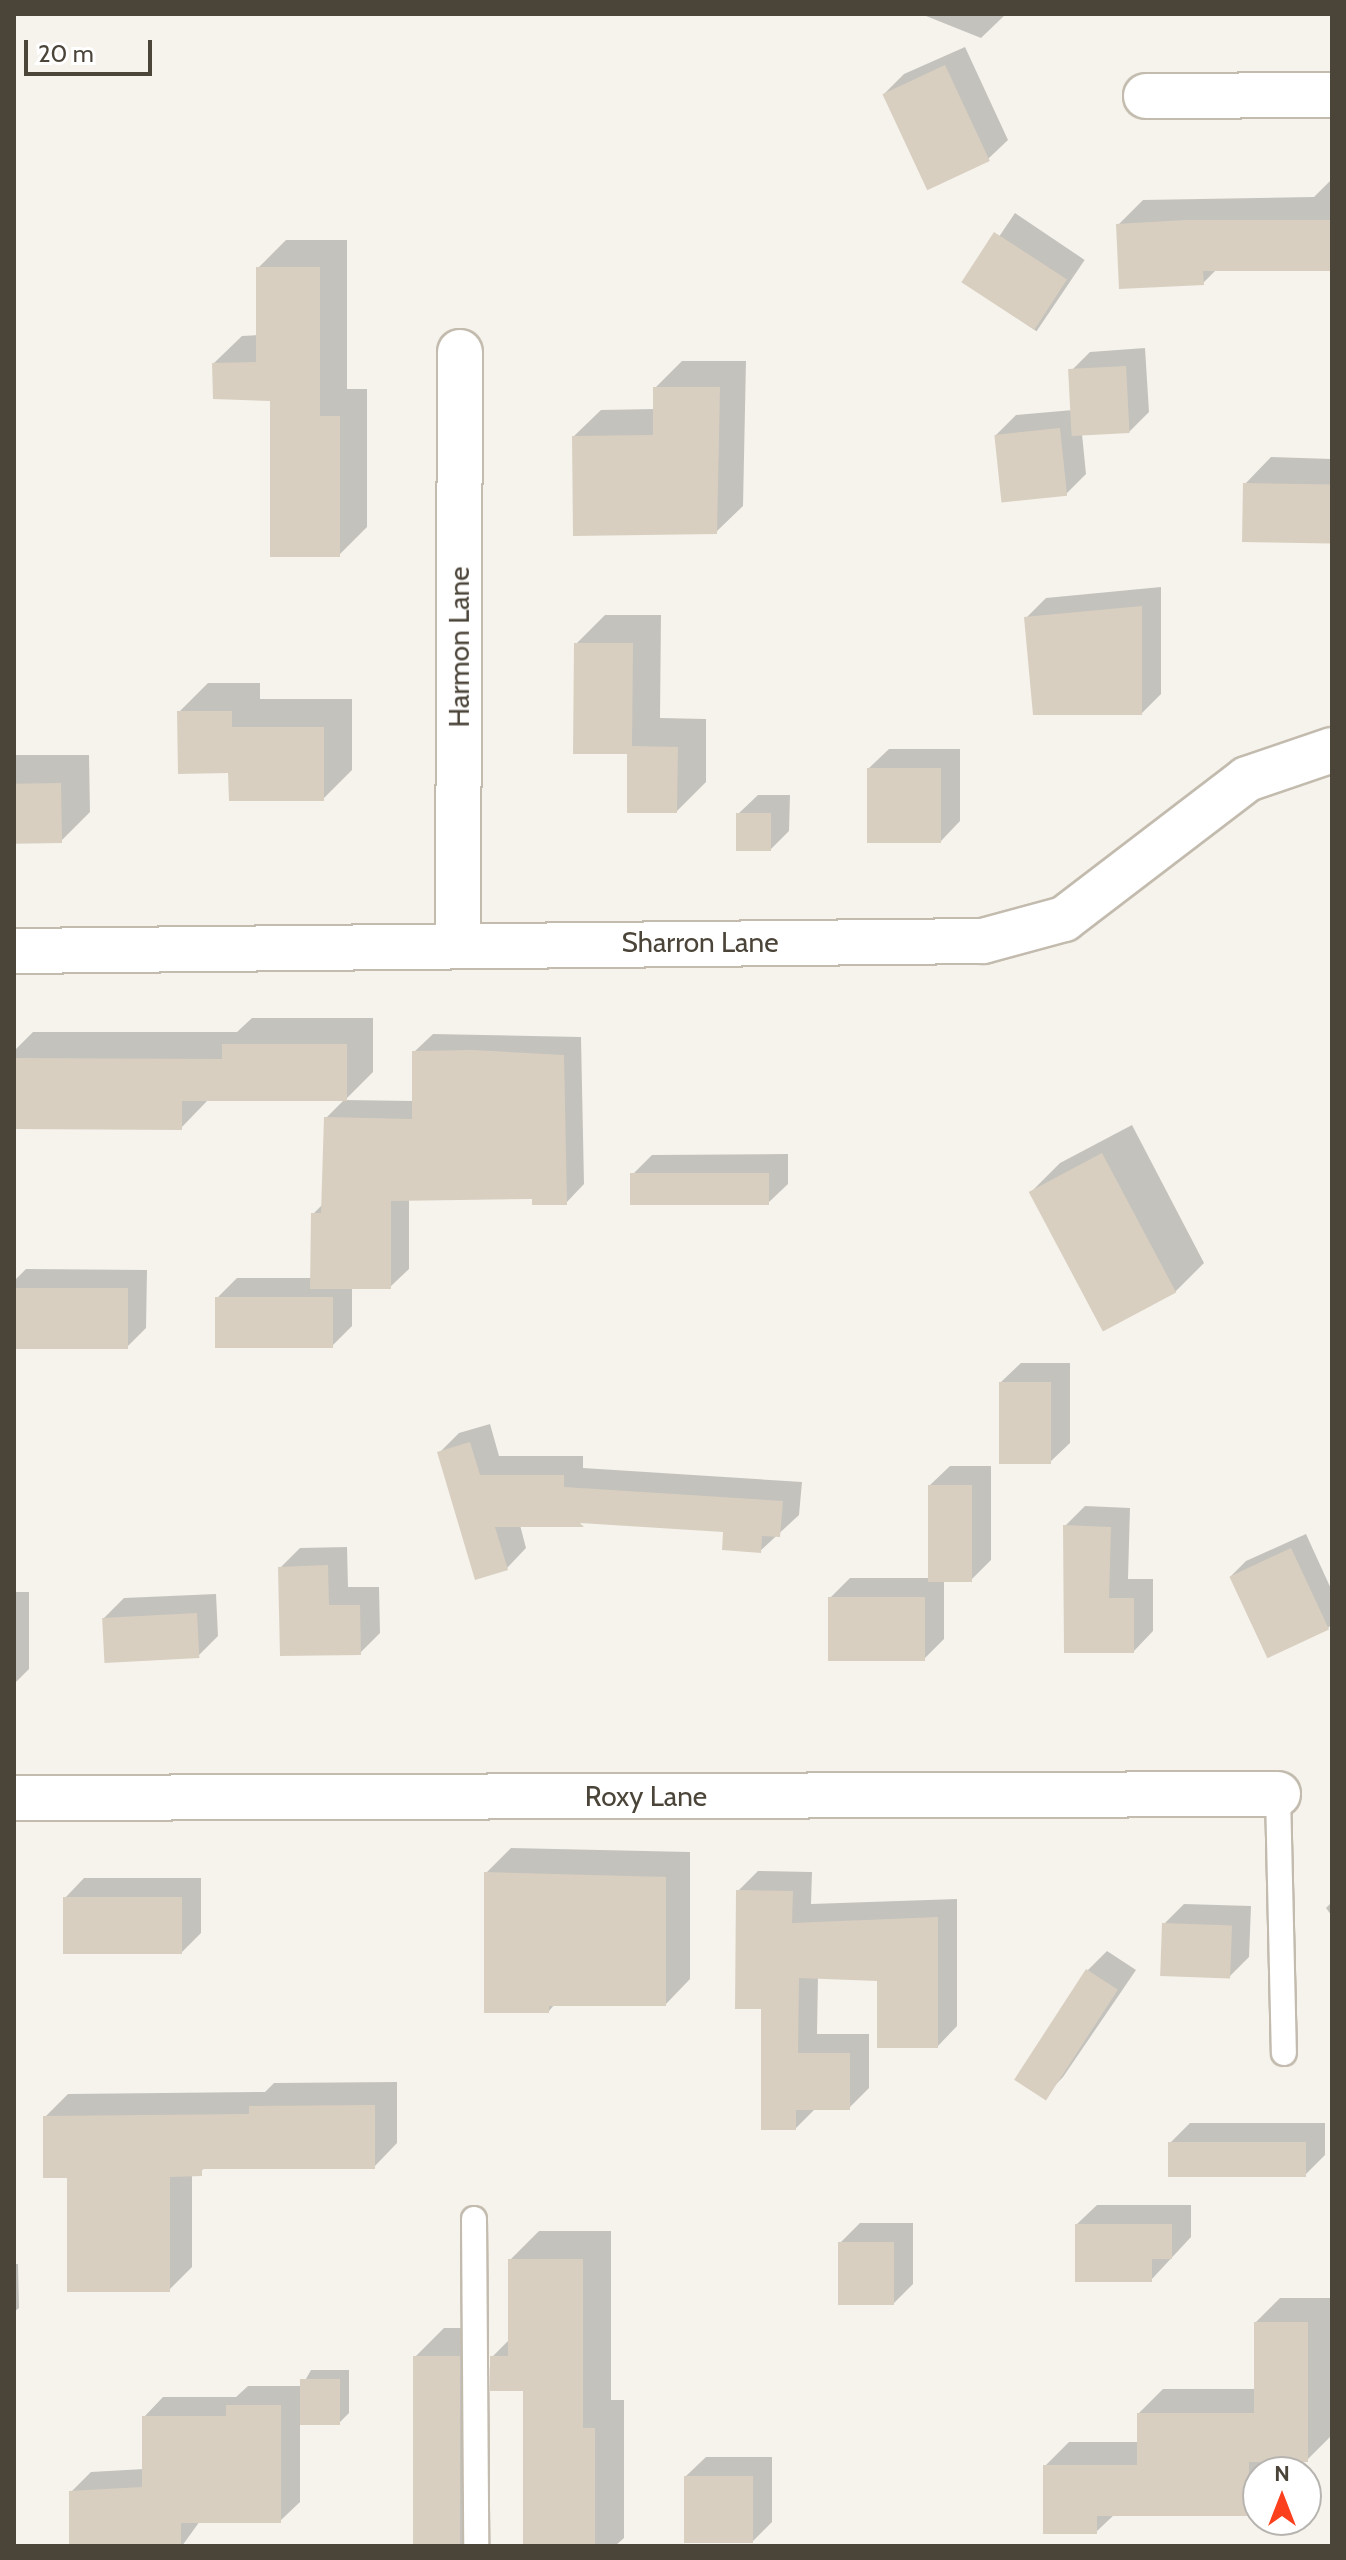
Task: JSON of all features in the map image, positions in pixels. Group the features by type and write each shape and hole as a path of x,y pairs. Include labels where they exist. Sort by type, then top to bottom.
{"street":[{"path":"1146,96 1332,95"},
{"name":"Harmon Lane","path":"458,943 460,352"},
{"name":"Sharron Lane","path":"14,951 458,943 983,941 1064,919 1247,779 1332,750"},
{"name":"Roxy Lane","path":"14,1798 1278,1794"}],"lane":[{"path":"1278,1794 1284,2053"},
{"path":"474,2219 476,2546"}],"building":[{"path":"945,65 990,161 927,190 882,94"},
{"path":"1186,220 1332,220 1332,271 1203,271 1204,285 1119,289 1116,224"},
{"path":"994,232 1067,279 1034,330 961,282"},
{"path":"256,267 320,267 320,416 340,416 340,557 270,557 270,401 213,399 212,363 256,362"},
{"path":"1126,366 1130,433 1072,436 1068,369"},
{"path":"653,387 720,387 717,534 573,536 572,436 653,435"},
{"path":"1060,428 1067,496 1001,503 994,435"},
{"path":"1243,483 1332,485 1331,544 1242,542"},
{"path":"1142,606 1142,715 1033,715 1024,617"},
{"path":"574,643 633,643 632,746 678,747 677,813 627,813 627,754 573,754"},
{"path":"177,711 232,711 232,727 324,727 324,801 229,801 228,773 178,774"},
{"path":"867,768 941,768 941,843 867,843"},
{"path":"61,783 62,843 15,844 14,784"},
{"path":"736,813 771,813 771,851 736,851"},
{"path":"222,1044 347,1044 347,1101 182,1101 182,1130 14,1129 14,1058 222,1059"},
{"path":"473,1050 564,1055 567,1205 532,1205 532,1199 391,1201 391,1289 310,1289 311,1213 321,1213 324,1117 412,1119 412,1051"},
{"path":"1102,1153 1176,1293 1103,1331 1029,1192"},
{"path":"630,1173 769,1173 769,1205 630,1205"},
{"path":"14,1288 128,1288 128,1349 14,1349"},
{"path":"215,1297 333,1297 333,1348 215,1348"},
{"path":"999,1382 1051,1382 1051,1464 999,1464"},
{"path":"470,1442 480,1475 564,1475 564,1487 783,1501 780,1537 762,1536 761,1553 722,1550 723,1532 580,1523 584,1527 495,1527 508,1570 475,1580 437,1452"},
{"path":"928,1485 972,1485 972,1582 928,1582"},
{"path":"1063,1525 1111,1527 1109,1598 1134,1598 1134,1653 1064,1653"},
{"path":"1291,1548 1329,1630 1267,1658 1229,1577"},
{"path":"328,1565 329,1605 360,1605 361,1655 280,1656 278,1567"},
{"path":"828,1597 925,1597 925,1661 828,1661"},
{"path":"197,1613 199,1658 104,1663 102,1618"},
{"path":"484,1872 666,1877 666,2006 549,2006 549,2013 484,2013"},
{"path":"736,1890 793,1891 792,1923 938,1917 938,2048 877,2048 877,1981 799,1978 798,2053 850,2053 850,2110 796,2110 796,2130 761,2130 761,2009 735,2009"},
{"path":"63,1897 182,1897 182,1954 63,1954"},
{"path":"1162,1923 1232,1925 1230,1978 1160,1976"},
{"path":"1086,1969 1118,1990 1046,2100 1014,2080"},
{"path":"375,2105 375,2169 202,2169 202,2176 170,2177 170,2292 67,2292 67,2178 43,2178 43,2116 249,2114 249,2106"},
{"path":"1168,2142 1306,2142 1306,2177 1168,2177"},
{"path":"1075,2224 1172,2224 1172,2259 1152,2259 1152,2282 1075,2282"},
{"path":"838,2242 894,2242 894,2305 838,2305"},
{"path":"508,2259 583,2259 583,2428 595,2428 595,2546 523,2546 523,2391 490,2391 490,2356 508,2356"},
{"path":"1254,2322 1308,2322 1308,2456 1242,2456 1242,2516 1097,2516 1097,2534 1043,2534 1043,2465 1137,2465 1137,2413 1254,2413"},
{"path":"413,2356 460,2356 460,2546 413,2546"},
{"path":"300,2379 340,2379 340,2425 300,2425"},
{"path":"226,2405 281,2405 281,2523 181,2523 181,2546 69,2546 69,2491 142,2487 142,2416 226,2416"},
{"path":"684,2476 753,2476 753,2543 684,2543"}]}
